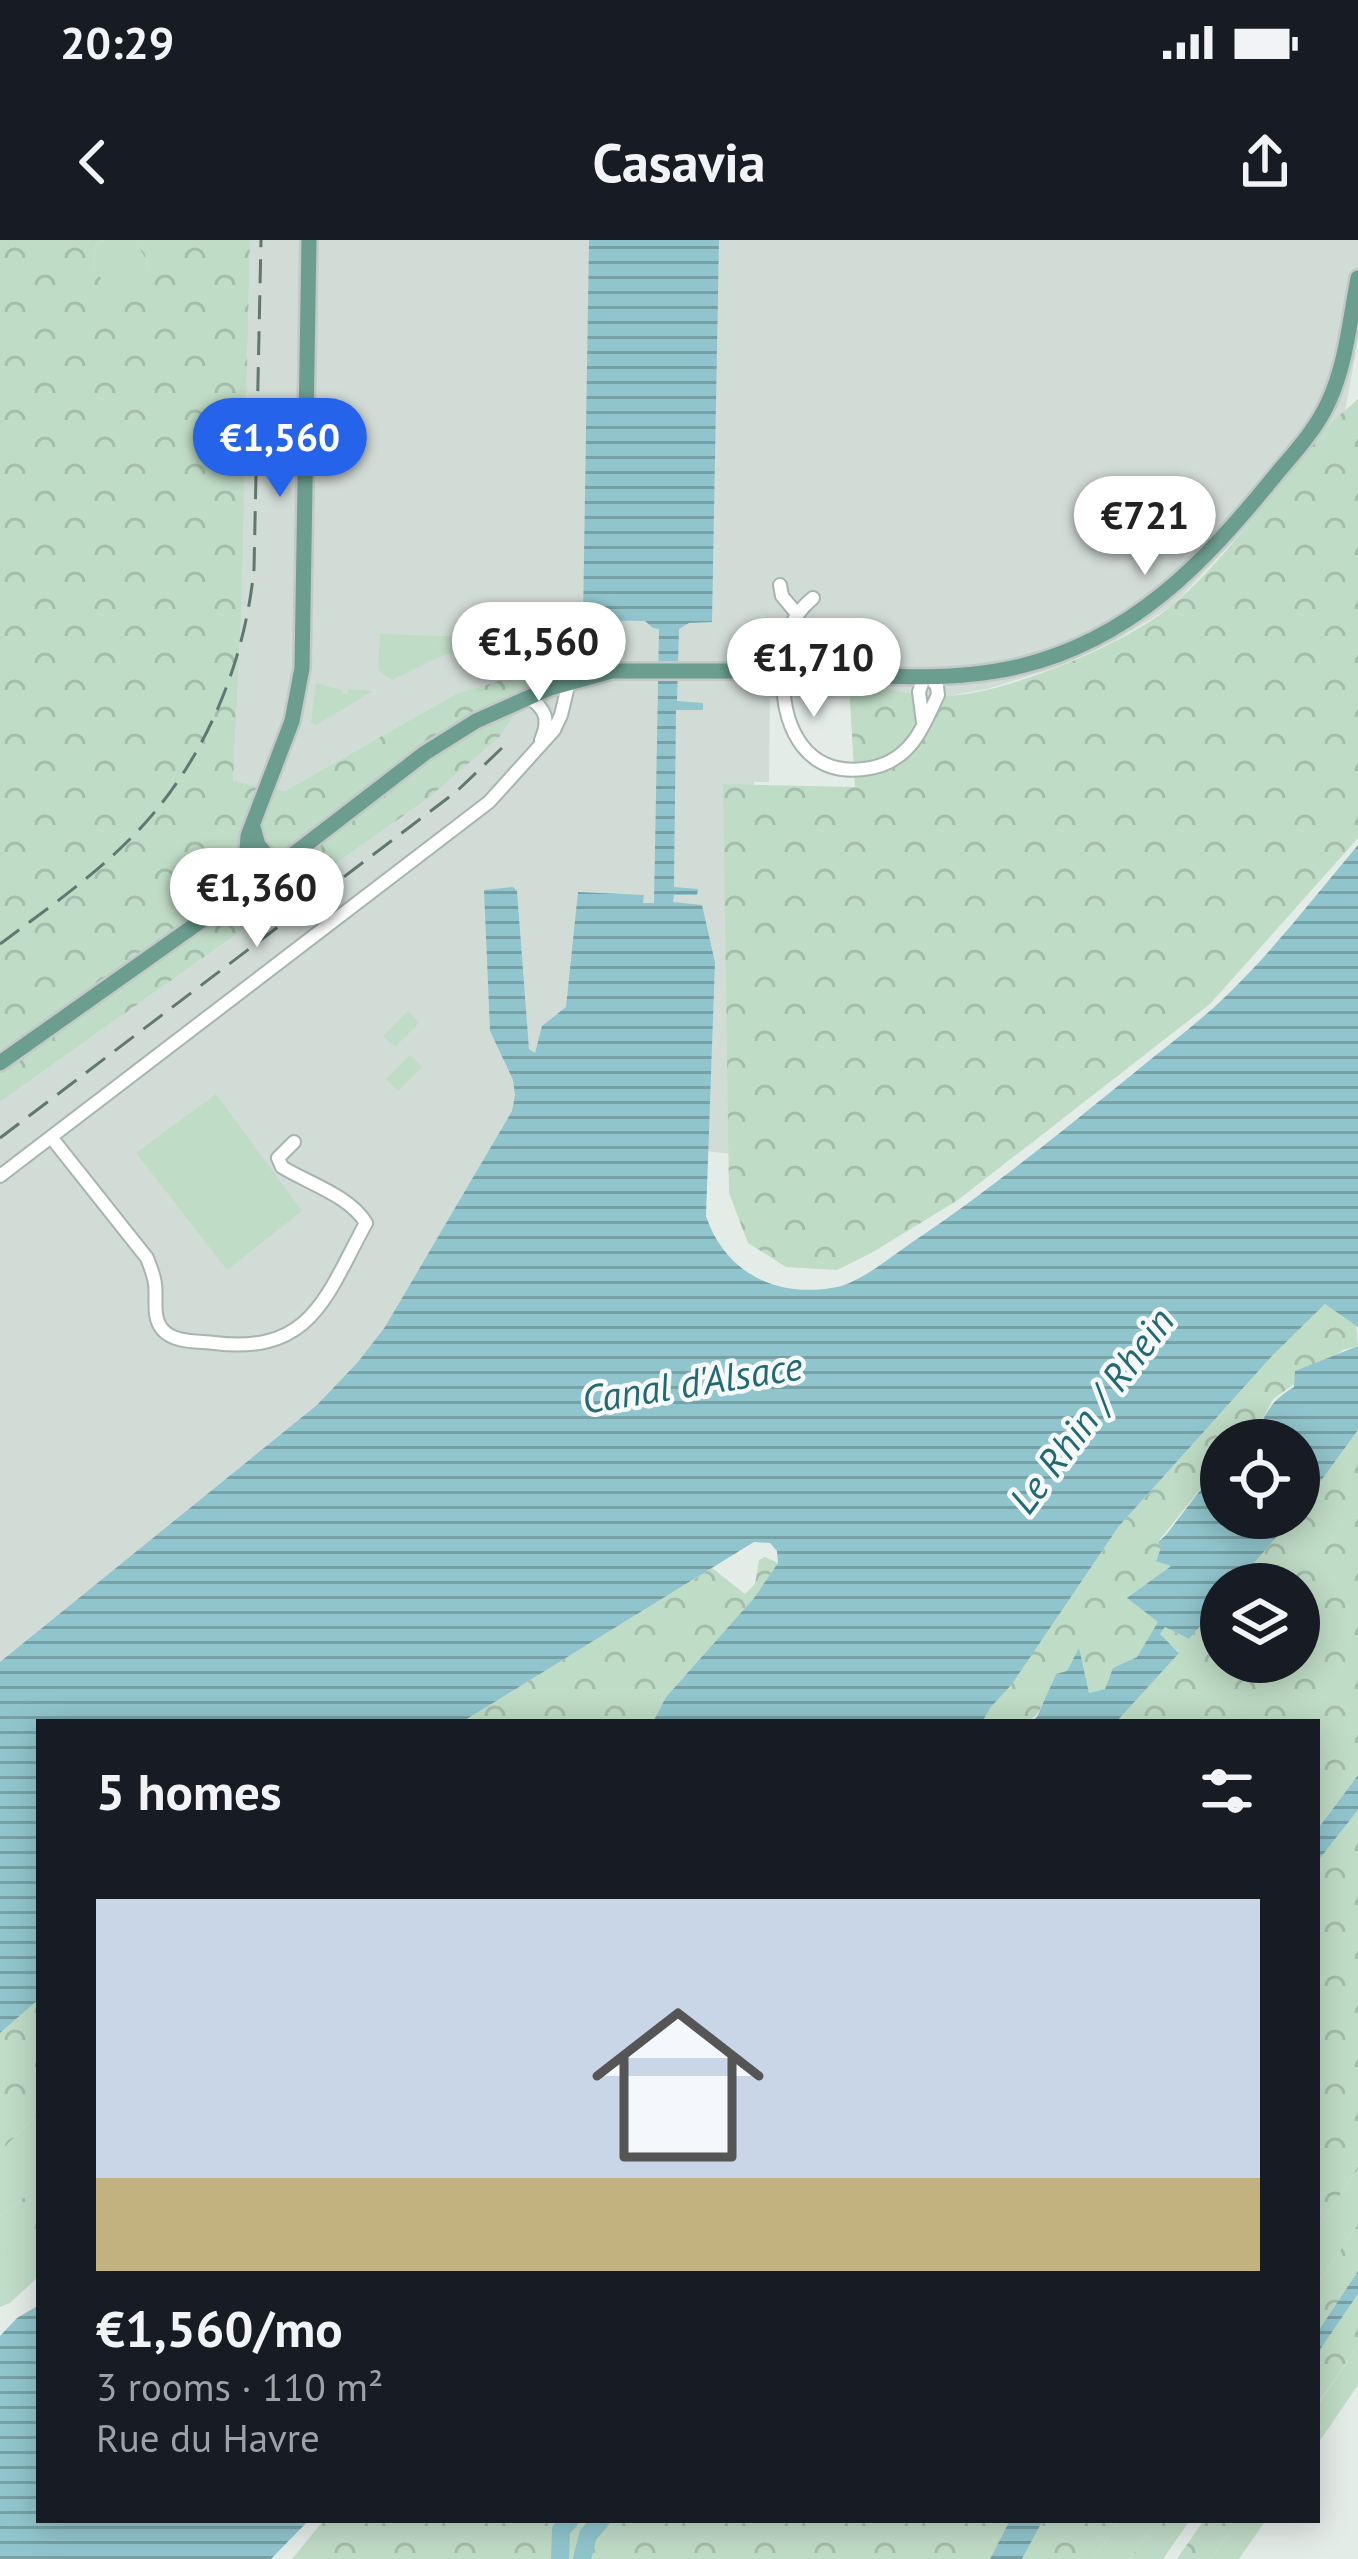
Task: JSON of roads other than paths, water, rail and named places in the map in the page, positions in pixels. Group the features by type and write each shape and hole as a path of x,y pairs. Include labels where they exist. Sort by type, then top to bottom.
{"main road":[{"path":"254,884 247,850 253,824 286,741 300,687 309,240"},
{"path":"0,1064 254,884 444,740 550,688 612,671 653,670 784,671 924,682 1048,659 1109,632 1172,588 1233,525 1314,428 1328,403 1344,351 1358,278"},
{"path":"253,824 258,845 277,867"}],"street":[{"path":"306,461 327,462"},
{"path":"781,585 782,596 797,614"},
{"path":"813,598 790,624 784,704 792,731 814,757 840,769 878,766 906,750 938,695 956,681 978,674"},
{"path":"0,1176 480,810 558,723 569,682"},
{"path":"923,723 924,682 937,687 938,695"},
{"path":"530,700 547,722 537,747"},
{"path":"51,1137 147,1258 155,1280 157,1319 164,1332 175,1338 228,1345 272,1341 310,1319 366,1223 346,1204 282,1167 278,1158 294,1142"}],"water":[{"path":"589,240 719,240 712,622 689,623 679,629 677,701 703,703 703,710 676,710 674,887 698,889 697,895 674,895 673,902 702,905 715,962 706,1216 726,1253 740,1267 774,1285 815,1290 847,1284 870,1272 1004,1177 1203,1017 1260,961 1358,845 1358,1327 1325,1304 1215,1419 1200,1419 1200,1436 1119,1526 984,1719 655,1719 666,1697 754,1598 778,1563 770,1543 754,1542 467,1719 36,1719 36,2002 0,2033 0,1662 317,1405 385,1327 512,1111 513,1080 490,1031 484,890 513,887 517,891 529,1049 535,1053 542,1026 566,1007 578,892 644,895 643,903 654,903 659,629 645,621 583,620"},
{"path":"1358,1346 1358,1430 1320,1482 1320,1419 1263,1419 1294,1387 1295,1371"},
{"path":"1200,1490 1200,1539 1275,1539 1254,1563 1200,1563 1200,1626 1189,1639 1165,1627 1160,1634 1179,1653 1119,1719 1034,1719 1056,1674 1067,1671 1079,1648 1089,1693 1105,1689 1113,1668 1137,1657 1158,1622 1127,1598 1171,1566 1156,1561 1161,1548 1158,1542"},
{"path":"1358,1775 1358,1810 1320,1858 1320,1826"},
{"path":"1358,2271 1358,2294 1320,2350 1320,2328"},
{"path":"36,2307 36,2523 306,2523 271,2559 0,2559 0,2336"},
{"path":"1008,2523 1041,2523 1022,2559 990,2559"}],"waterway":[{"path":"560,2559 561,2530 567,2523"},
{"path":"582,2559 588,2535 598,2523"}],"railway":[{"path":"0,944 99,868 155,812 198,749 229,680 254,569 261,240"},
{"path":"541,664 560,660"},
{"path":"0,1138 457,791 503,747"}],"water label":[{"name":"Canal d'Alsace","path":"692,1382"},
{"name":"Le Rhin / Rhein","path":"1091,1410"}]}
